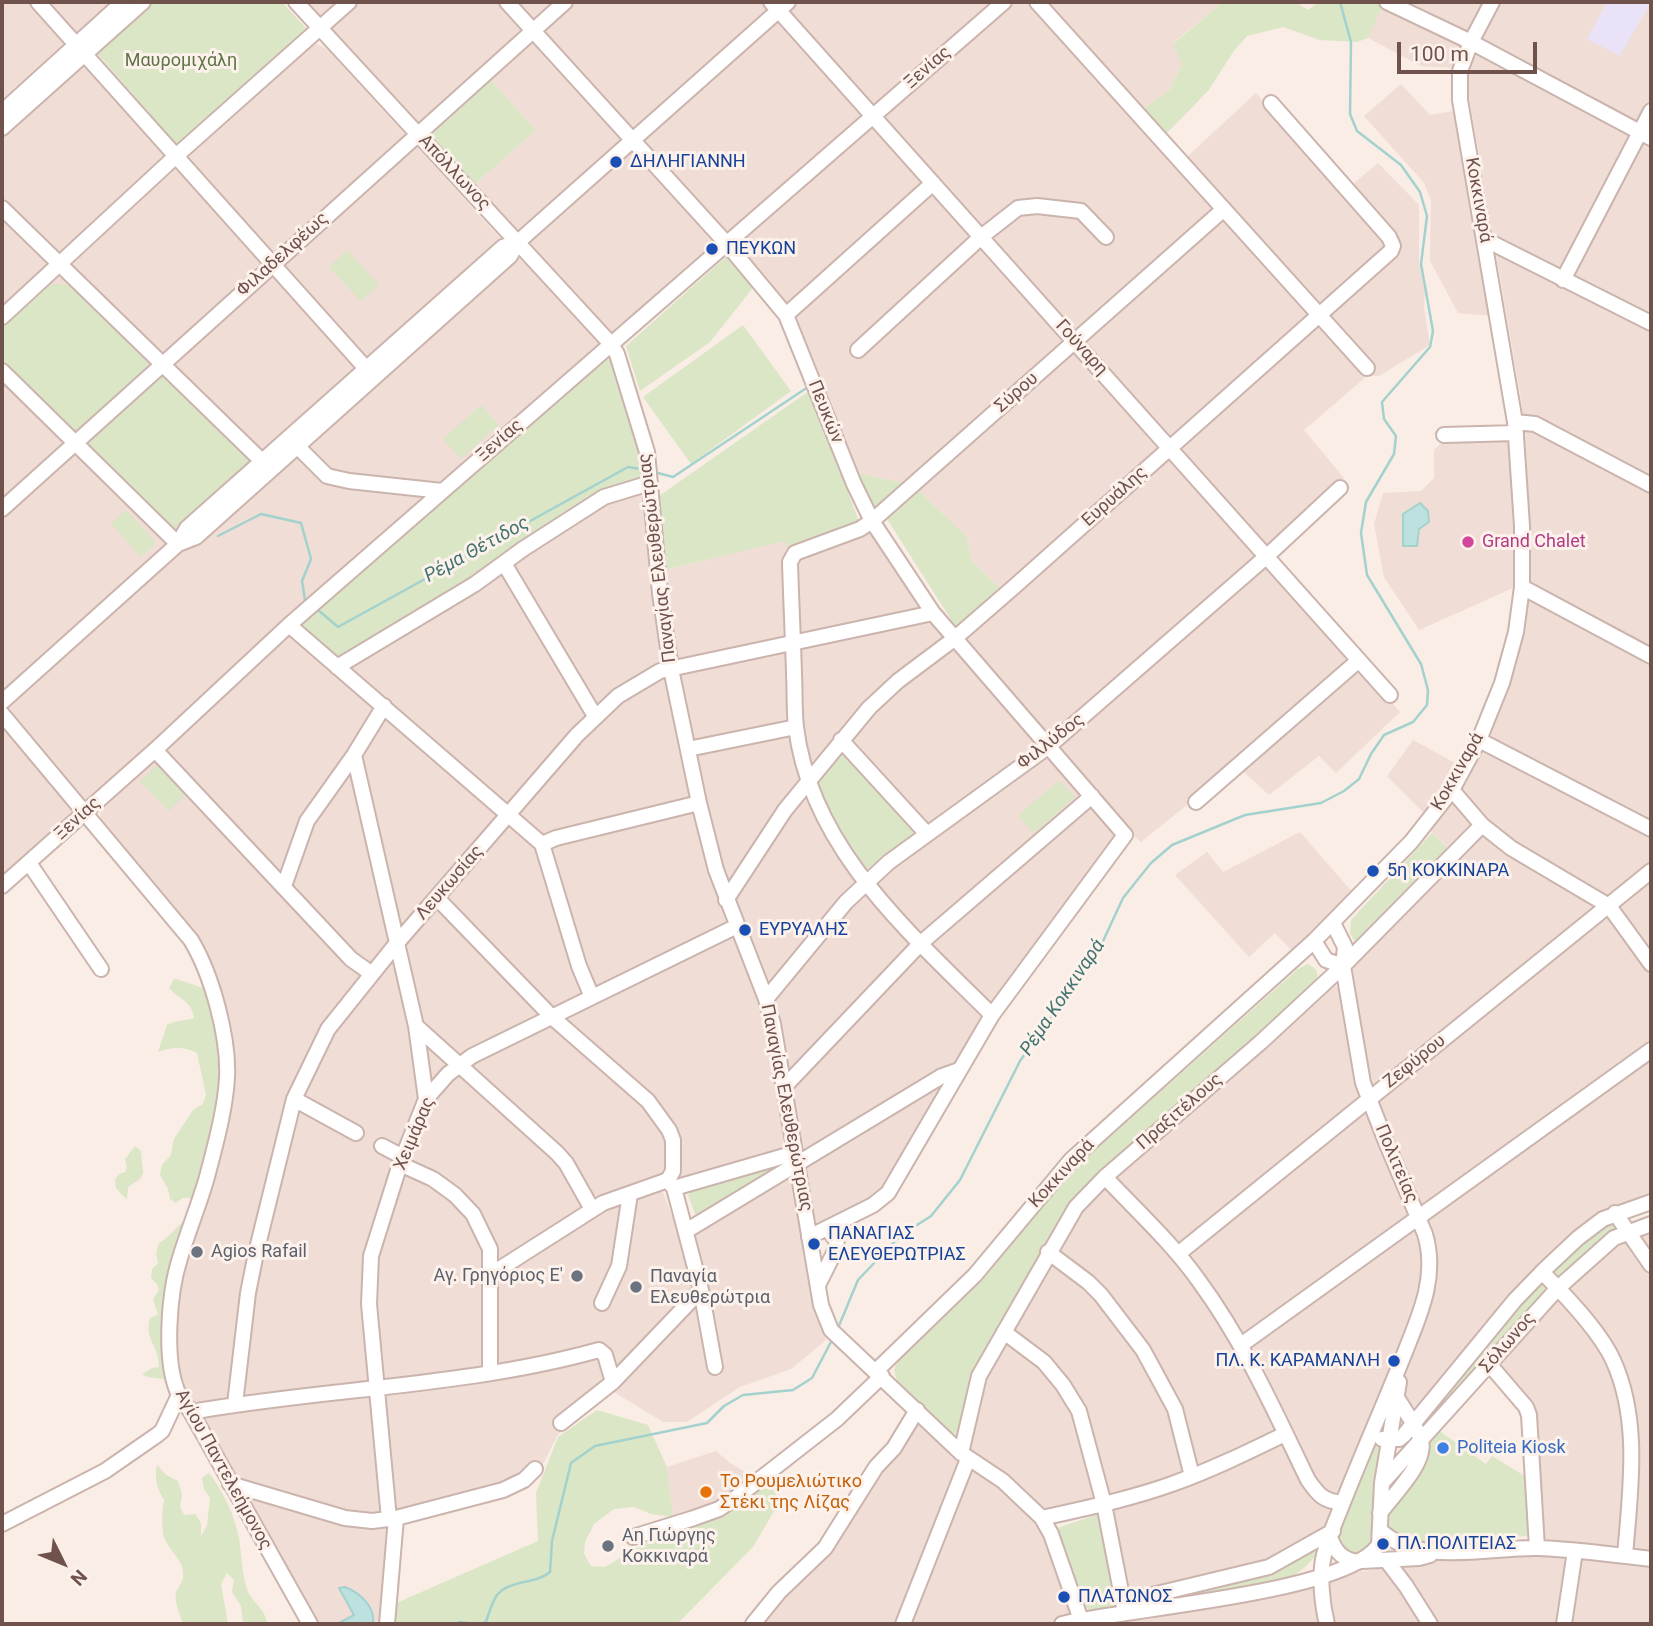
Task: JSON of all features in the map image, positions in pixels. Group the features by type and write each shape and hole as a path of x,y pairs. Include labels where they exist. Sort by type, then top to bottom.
{"street":[{"path":"38,2 371,374"},
{"path":"2,128 123,2"},
{"path":"2,112 143,2"},
{"name":"Απόλλωνος","path":"296,2 611,344"},
{"path":"2,317 176,156 349,2"},
{"name":"Πευκών","path":"508,2 727,244 786,315 854,484 872,521 933,613 1125,835 992,1015"},
{"name":"Φιλαδελφέως","path":"2,509 565,2"},
{"name":"Ξενίας","path":"2,886 155,750 289,625 1004,2"},
{"path":"1037,2 1367,368"},
{"path":"1387,2 1471,42 1646,135"},
{"name":"Κοκκιναρά","path":"633,1537 719,1508 837,1419 975,1275 1071,1160 1333,923 1411,842 1452,790 1479,740 1506,670 1516,632 1522,587 1522,526 1516,428 1460,100 1460,71 1471,42 1492,2"},
{"path":"2,702 178,544 187,528 267,466 444,307 510,256 517,243 779,5"},
{"name":"Γούναρη","path":"779,5 873,116 1390,695"},
{"name":"Ευρυάλης","path":"726,900 785,810 841,740 883,694 954,639 1391,251 1392,242 1270,103"},
{"path":"1563,280 1646,135 1651,111"},
{"path":"786,315 933,183"},
{"path":"858,350 982,237 1012,212 1027,205 1084,212 1106,237"},
{"path":"2,208 267,466"},
{"name":"Σύρου","path":"793,643 790,562 795,553 860,529 872,521 1224,209"},
{"path":"1485,239 1651,323"},
{"name":"Παναγίας Ελευθερώτριας","path":"611,344 617,354 647,453 660,593 671,669 699,803 726,900 766,999 785,1086 809,1237 826,1320 831,1330 964,1456 1010,1486 1042,1518 1051,1534 1081,1619"},
{"path":"2,371 178,544"},
{"path":"1444,435 1535,424 1651,485"},
{"path":"294,442 327,476 349,481 442,491"},
{"path":"337,667 505,565 523,550 604,497 650,483"},
{"name":"Φιλλύδος","path":"766,999 865,883 1049,746 1267,556 1340,488"},
{"path":"505,565 595,716"},
{"path":"1522,587 1651,656"},
{"name":"Λευκωσίας","path":"235,1404 248,1293 294,1099 328,1029 397,943 595,716 635,685 660,671 933,613"},
{"path":"289,625 542,844 579,966 592,997"},
{"path":"793,643 796,727 808,781 845,856 865,883 992,1015 888,1192 873,1205 809,1237"},
{"path":"1196,802 1359,660"},
{"path":"284,886 307,821 354,755 384,706"},
{"name":"Αγίου Παντελεήμονος","path":"2,714 166,909 197,950 208,977 226,1052 224,1099 213,1152 173,1284 169,1336 174,1383 310,1624"},
{"path":"688,749 796,727"},
{"path":"841,740 928,834"},
{"path":"1479,740 1651,830"},
{"path":"155,750 351,959 372,974"},
{"path":"354,755 416,1026 426,1099"},
{"path":"1452,790 1482,825 1511,848 1609,906 1651,964"},
{"path":"785,1086 921,943 1092,796"},
{"path":"542,844 556,838 699,803"},
{"name":"Πραξιτέλους","path":"903,1624 964,1456 979,1376 1076,1207 1105,1177 1261,1042 1343,966 1482,825"},
{"path":"29,863 101,969"},
{"name":"Ζεφύρου","path":"1178,1254 1651,871"},
{"path":"437,898 552,1017 648,1101 669,1130 673,1140 674,1159 671,1184 701,1290 715,1367"},
{"name":"Πολιτείας","path":"1324,1554 1423,1307 1429,1277 1429,1246 1369,1100 1359,1062 1343,966 1345,947 1333,923"},
{"name":"Χειμάρας","path":"387,1624 392,1518 375,1387 369,1304 371,1256 402,1161 426,1099 461,1065 496,1043 737,926"},
{"path":"1314,941 1326,960 1343,966"},
{"path":"416,1026 557,1153 566,1163 592,1209"},
{"path":"1241,1345 1651,1050"},
{"path":"490,1275 603,1203 671,1184 796,1158 942,1076 959,1070"},
{"path":"294,1099 356,1133"},
{"path":"383,1146 466,1205 490,1249 490,1373"},
{"path":"685,1231 787,1171 796,1158"},
{"path":"1105,1177 1178,1254 1216,1304 1241,1345 1308,1480 1320,1497 1327,1502 1343,1503"},
{"path":"602,1303 619,1266 630,1194"},
{"name":"Σόλωνος","path":"1388,1438 1399,1439 1542,1272 1578,1238 1615,1213 1651,1202"},
{"path":"1615,1213 1651,1265"},
{"name":"Σόλωνος","path":"1382,1483 1558,1287 1614,1238 1651,1224"},
{"path":"818,1285 837,1247 836,1240 827,1228"},
{"path":"1048,1252 1101,1295 1143,1350 1175,1409 1192,1476"},
{"path":"1542,1272 1558,1287 1612,1357 1620,1377 1632,1439 1625,1556"},
{"path":"561,1423 613,1382 701,1290"},
{"path":"1004,1332 1044,1362 1071,1397 1084,1425 1104,1504 1125,1612"},
{"path":"191,1412 235,1404 551,1364 599,1350 605,1355 613,1382"},
{"name":"Πολιτείας","path":"1380,1530 1382,1483 1402,1360"},
{"path":"1490,1365 1526,1407 1529,1415 1537,1548"},
{"path":"2,1524 105,1471 158,1435 179,1395"},
{"path":"1380,1514 1416,1465 1421,1451 1421,1441 1396,1396"},
{"path":"753,1624 779,1592 825,1548 876,1466 894,1448 917,1410"},
{"path":"1042,1518 1154,1490 1285,1434"},
{"path":"1364,1450 1373,1440 1388,1438"},
{"path":"230,1484 345,1518 372,1521 503,1490 524,1480 535,1469"},
{"path":"1380,1530 1402,1546 1439,1552 1537,1548 1651,1559"},
{"path":"1360,1562 1379,1545 1380,1530"},
{"path":"1125,1612 1144,1597 1269,1567 1331,1534 1333,1546 1343,1557 1360,1562"},
{"path":"1564,1624 1575,1551"},
{"path":"1062,1624 1125,1612 1210,1601 1287,1586 1360,1562 1419,1558 1439,1552"},
{"path":"1287,1586 1310,1570 1324,1554"},
{"path":"1324,1554 1324,1610 1327,1624"},
{"path":"1387,1561 1430,1624"}],"shaded area":[{"path":"2,2 118,2 2,107"},
{"path":"300,2 779,2 515,237 470,189 536,130 482,70 414,131"},
{"path":"797,2 993,2 614,335 524,245"},
{"path":"1012,2 1223,2 1173,43 1182,64 1169,91 1142,109 1177,166 1256,93 1342,193 1378,163 1419,205 1419,262 1430,345 1379,376 1367,376 1304,430 1344,478 1259,555 1400,712 1336,773 1319,756 1269,795 1234,763 1141,842 1129,832 1050,739 928,827 841,733 857,880 881,875 1049,752 1121,836 985,1015 883,1190 865,1203 821,1224 813,1223 774,1001 759,957 721,871 682,692 664,570 785,541 794,562 868,530 920,607 955,649 1010,598 972,561 967,537 919,491 902,483 859,473 795,313 732,245"},
{"path":"1412,2 1486,2 1452,68 1421,66 1368,38 1382,4 1411,7"},
{"path":"1499,2 1651,2 1651,825 1484,740 1513,671 1529,582 1522,405 1466,80 1472,53"},
{"path":"1607,2 1651,2 1620,56 1587,39"},
{"path":"317,44 327,49 501,239 604,345 235,668 2,880 2,137 83,61 177,163 306,48"},
{"path":"1401,84 1430,115 1454,111 1491,316 1458,313 1430,261 1431,201 1424,183 1364,116"},
{"path":"1512,438 1515,501 1513,588 1419,630 1384,577 1374,524 1383,493 1421,491 1434,478 1434,450 1445,439"},
{"path":"643,490 657,628 684,757 766,1015 787,1153 683,1178 666,1177 662,1190 680,1237 792,1176 812,1298 826,1340 791,1369 740,1387 687,1422 663,1422 614,1392 575,1418 557,1436 537,1476 515,1492 401,1524 393,1604 395,1624 316,1624 181,1394 174,1311 184,1257 212,1176 211,970 102,827 100,814 106,802 289,634 334,673 594,507"},
{"path":"1413,740 1457,764 1425,814 1387,776"},
{"path":"1482,745 1651,835 1651,1199 1617,1209 1419,1409 1410,1404 1401,1387 1432,1300 1438,1257 1436,1244 1370,1085 1351,975 1354,960 1457,856 1429,830"},
{"path":"1300,832 1353,893 1293,952 1275,933 1249,957 1175,875 1207,852 1223,872"},
{"path":"1334,984 1338,988 1356,1077 1367,1113 1422,1241 1426,1261 1418,1303 1327,1530 1271,1563 1127,1598 1106,1496 1044,1509 1015,1480 980,1460 972,1452 970,1441 982,1377 1073,1223 1091,1199 1328,985"},
{"path":"1651,1231 1651,1554 1540,1543 1537,1478 1539,1428 1529,1397 1500,1363 1540,1313 1571,1282 1615,1247"},
{"path":"915,1421 961,1465 996,1485 1037,1521 1046,1535 1075,1624 761,1624 822,1558 868,1485"},
{"path":"716,1451 750,1475 745,1486 722,1502 673,1517 667,1467"},
{"path":"1526,1553 1569,1555 1559,1624 1097,1624 1264,1600 1357,1572 1441,1560"},
{"path":"1580,1557 1651,1566 1651,1624 1567,1624"}],"green space":[{"name":"Μαυρομιχάλη","path":"154,2 282,2 306,28 177,145 97,53"},
{"path":"1223,2 1296,2 1308,10 1319,2 1384,2 1368,38 1357,42 1320,40 1283,27 1247,36 1233,52 1208,91 1165,135 1142,109 1169,91 1182,64 1173,44"},
{"path":"489,78 536,130 470,189 422,138"},
{"path":"347,250 379,285 361,301 329,267"},
{"path":"728,255 755,285 710,342 640,391 626,346"},
{"path":"48,284 72,285 154,363 75,433 69,431 2,364 2,328"},
{"path":"743,325 791,391 691,464 643,397"},
{"path":"607,356 612,357 630,417 642,479 345,656 337,658 298,627 317,607 334,596"},
{"path":"159,376 169,377 256,460 174,532 87,446 87,441"},
{"path":"809,391 860,524 788,550 785,541 664,570 659,496"},
{"path":"481,405 499,425 461,459 443,439"},
{"path":"859,473 902,483 872,510"},
{"path":"919,491 967,537 972,561 1001,589 957,629 887,519"},
{"path":"126,510 156,543 141,557 111,524"},
{"path":"844,748 917,832 866,870 851,853 815,784"},
{"path":"157,765 186,794 169,811 140,782"},
{"path":"1059,780 1075,797 1034,833 1018,816"},
{"path":"1432,833 1451,851 1356,944 1350,933 1351,920"},
{"path":"1308,964 1317,972 1316,984 1105,1171 979,1365 961,1433 952,1434 897,1381 894,1370 898,1361 982,1281 1074,1169 1298,969"},
{"path":"174,979 209,991 223,1061 221,1093 195,1202 182,1198 176,1203 170,1199 160,1175 162,1165 171,1155 174,1139 193,1110 203,1104 206,1095 197,1053 178,1048 158,1052 167,1025 194,1018 191,1007 169,988"},
{"path":"135,1146 141,1151 143,1173 140,1179 128,1187 127,1200 116,1188 115,1180 119,1174 125,1172 125,1159"},
{"path":"787,1162 699,1216 695,1214 688,1195 693,1190"},
{"path":"1615,1220 1620,1229 1592,1248 1557,1280 1549,1273 1588,1237"},
{"path":"184,1221 171,1383 142,1374 159,1367 149,1332 150,1318 158,1315 153,1299 159,1290 151,1278 152,1269 158,1263 156,1253 159,1243"},
{"path":"1543,1279 1550,1287 1499,1340 1426,1424 1423,1420 1431,1406"},
{"path":"597,1410 648,1425 667,1467 673,1517 651,1514 634,1507 614,1509 594,1524 585,1542 584,1554 591,1566 605,1567 643,1544 723,1510 775,1478 777,1506 753,1547 677,1624 397,1624 394,1604 538,1541 536,1493 558,1437"},
{"path":"1436,1431 1486,1464 1492,1456 1528,1478 1527,1536 1414,1543 1403,1540 1390,1530 1387,1513"},
{"path":"1373,1444 1382,1448 1377,1537 1370,1552 1351,1556 1338,1542 1337,1535"},
{"path":"157,1465 166,1475 178,1481 182,1494 180,1507 184,1515 195,1514 201,1523 201,1537 207,1525 210,1498 204,1489 202,1478 209,1473 214,1480 235,1521 248,1592 264,1613 268,1624 243,1624 241,1606 232,1592 234,1580 227,1573 221,1584 228,1624 183,1624 176,1592 183,1579 183,1571 163,1533 164,1500 157,1483"},
{"path":"1102,1513 1118,1608 1091,1611 1084,1606 1057,1528"},
{"path":"1322,1544 1308,1565 1287,1580 1151,1603 1150,1599"}],"water":[{"path":"1420,503 1428,511 1429,522 1419,529 1417,546 1403,546 1403,514"},
{"path":"345,1587 366,1601 372,1612 373,1624 337,1624 354,1615 339,1588"}],"waterway":[{"name":"Ρέμα Κοκκιναρά","path":"838,1328 858,1280 900,1236 931,1216 960,1180 1020,1061 1069,992 1079,970 1098,952 1123,898 1151,863 1172,845 1245,815 1321,803 1344,791 1359,779 1384,735 1413,722 1427,705 1428,690 1421,664 1367,575 1361,533 1366,502 1394,454 1396,436 1384,419 1382,402 1430,347 1433,331 1421,264 1427,216 1420,192 1401,165 1357,131 1350,114 1351,42 1340,2"},
{"name":"Ρέμα Θέτιδος","path":"654,472 673,477 808,387"},
{"name":"Ρέμα Θέτιδος","path":"318,610 338,627 628,467 641,469"},
{"name":"Ρέμα Θέτιδος","path":"218,536 261,514 301,523 311,559 302,581 305,600"},
{"name":"Ρέμα Κοκκιναρά","path":"480,1624 486,1622 494,1601 502,1590 550,1572 552,1541 571,1463 595,1446 707,1423 724,1406 743,1395 793,1390 812,1378 832,1340"},
{"name":"Ρέμα Κοκκιναρά","path":"456,1624 478,1624"}],"place":[{"name":"ΔΗΛΗΓΙΑΝΝΗ","path":"616,162"},
{"name":"ΠΕΥΚΩΝ","path":"712,249"},
{"name":"Grand Chalet","path":"1468,542"},
{"name":"5η ΚΟΚΚΙΝΑΡΑ","path":"1373,871"},
{"name":"ΕΥΡΥΑΛΗΣ","path":"745,930"},
{"name":"ΠΑΝΑΓΙΑΣ ΕΛΕΥΘΕΡΩΤΡΙΑΣ","path":"814,1244"},
{"name":"Agios Rafail","path":"197,1252"},
{"name":"Αγ. Γρηγόριος Ε'","path":"577,1276"},
{"name":"Παναγία Ελευθερώτρια","path":"636,1287"},
{"name":"ΠΛ. Κ. ΚΑΡΑΜΑΝΛΗ","path":"1394,1361"},
{"name":"Politeia Kiosk","path":"1443,1448"},
{"name":"Το Ρουμελιώτικο Στέκι της Λίζας","path":"706,1492"},
{"name":"ΠΛ.ΠΟΛΙΤΕΙΑΣ","path":"1383,1544"},
{"name":"Αη Γιώργης Κοκκιναρά","path":"608,1546"},
{"name":"ΠΛΑΤΩΝΟΣ","path":"1064,1597"}]}
